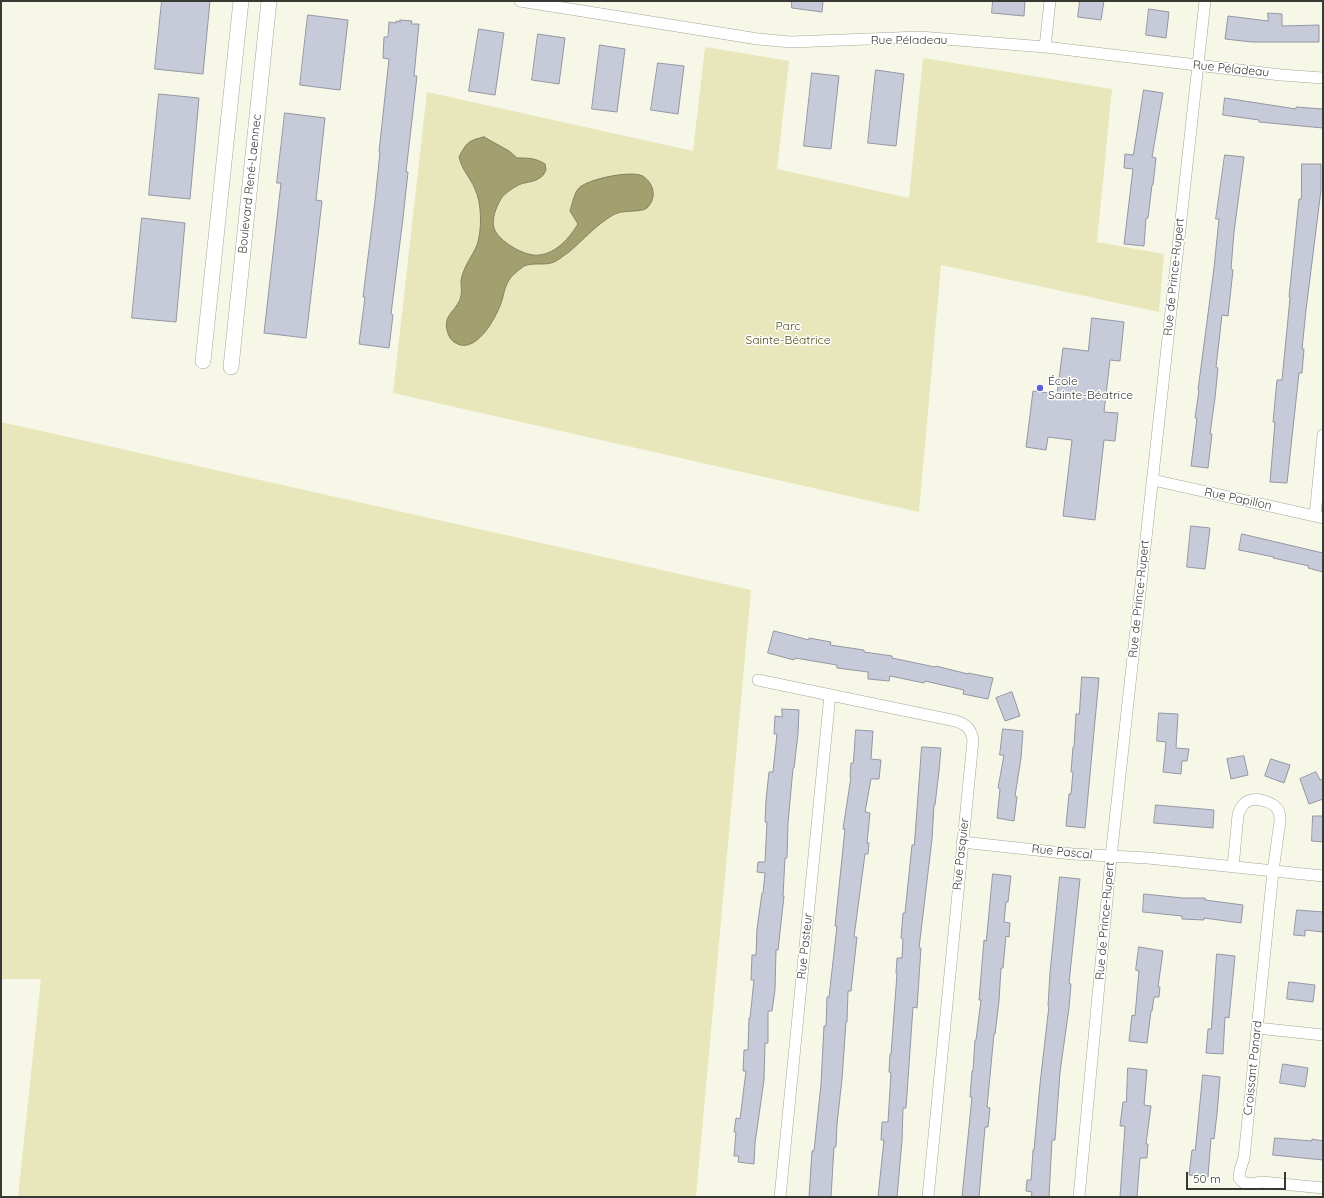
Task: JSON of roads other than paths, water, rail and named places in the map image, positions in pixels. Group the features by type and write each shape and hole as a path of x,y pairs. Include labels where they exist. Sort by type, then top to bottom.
{"street":[{"path":"203,362 241,1"},
{"name":"Boulevard René-Laennec","path":"231,367 269,1"},
{"name":"Rue Péladeau","path":"520,1 758,40 798,42 920,37 1045,47 1197,66 1323,78"},
{"path":"1045,47 1050,1"},
{"name":"Rue de Prince-Rupert","path":"1079,1197 1111,857 1205,1"},
{"path":"1319,517 1323,435"},
{"name":"Rue Papillon","path":"1153,480 1319,517"},
{"name":"Rue Pasquier","path":"758,680 956,721 965,724 971,731 973,740 928,1197"},
{"name":"Rue Pasteur","path":"780,1197 830,695"},
{"path":"1233,867 1238,815 1244,803 1249,800 1256,800 1271,803 1277,807 1280,813 1273,871"},
{"name":"Rue Pascal","path":"962,842 1111,857 1148,858 1323,876"},
{"name":"Croissant Panard","path":"1273,871 1244,1158 1239,1178 1244,1183 1252,1184 1262,1182 1323,1188"},
{"path":"1257,1028 1323,1035"}],"place":[{"name":"École Sainte-Béatrice","path":"1040,388"}],"park label":[{"name":"Parc Sainte-Béatrice","path":"788,333"}]}
